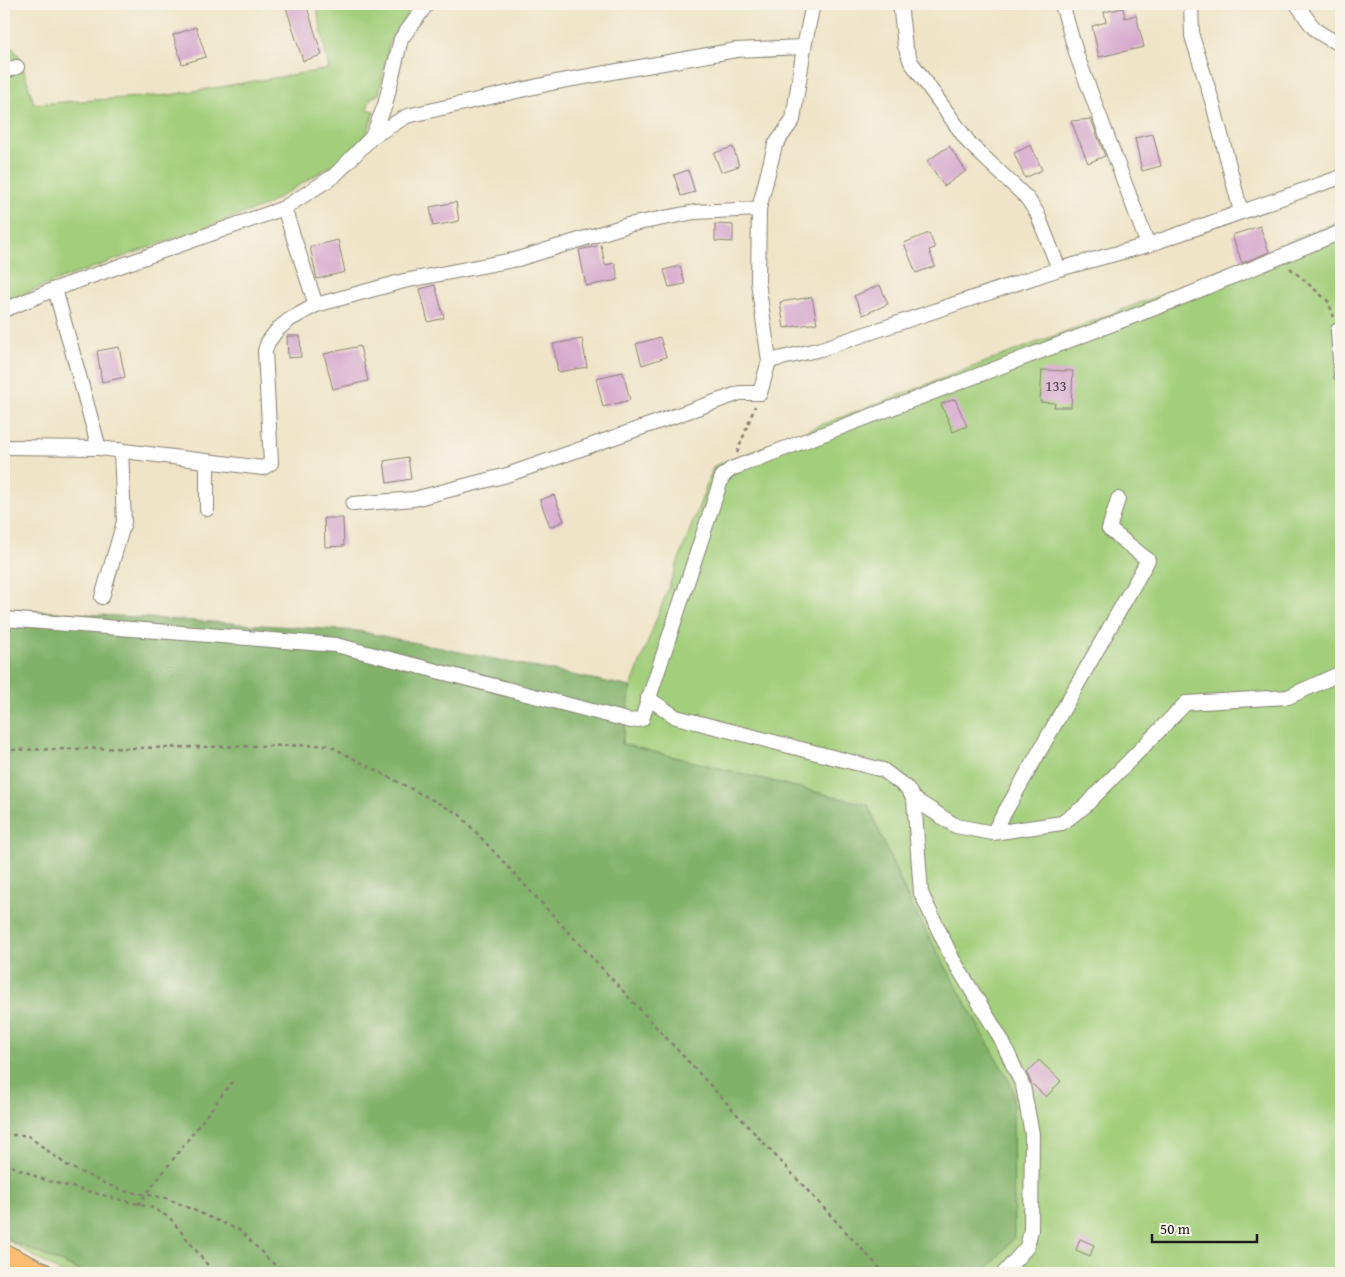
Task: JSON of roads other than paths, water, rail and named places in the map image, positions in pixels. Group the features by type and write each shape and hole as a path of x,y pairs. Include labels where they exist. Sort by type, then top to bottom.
{"main road":[{"path":"4,1253 44,1273"}],"street":[{"path":"372,137 385,105 401,39 427,4"},
{"path":"353,504 414,499 507,475 740,393 760,393 769,361 758,282 759,209 775,145 793,120 804,47 813,4"},
{"path":"900,4 905,46 911,62 969,143 1027,198 1037,213 1060,269"},
{"path":"1062,4 1077,56 1148,245"},
{"path":"1191,4 1192,36 1213,104 1241,212"},
{"path":"1297,4 1314,30 1320,35 1341,44"},
{"path":"4,310 55,289 284,208 334,176 372,137 407,116 556,82 736,50 804,47"},
{"path":"769,361 822,349 1060,269 1148,245 1341,177"},
{"path":"284,208 316,304"},
{"path":"4,446 99,448 263,468 271,463 265,351 268,342 278,329 316,304 404,281 518,259 628,225 695,212 759,209"},
{"path":"4,619 336,645 631,721 642,719 722,477 730,468 1168,303 1341,232"},
{"path":"55,289 99,448"},
{"path":"1338,330 1341,375"},
{"path":"102,597 124,522 121,450"},
{"path":"207,461 207,509"},
{"path":"994,833 1148,560 1109,529 1118,499"},
{"path":"914,800 956,826 994,833 1062,823 1086,806 1186,704 1288,697 1341,673"},
{"path":"648,698 676,717 883,770 907,788 914,800 921,893 952,958 1001,1039 1023,1086 1027,1105 1032,1134 1031,1230 1026,1247 1004,1273"}]}
